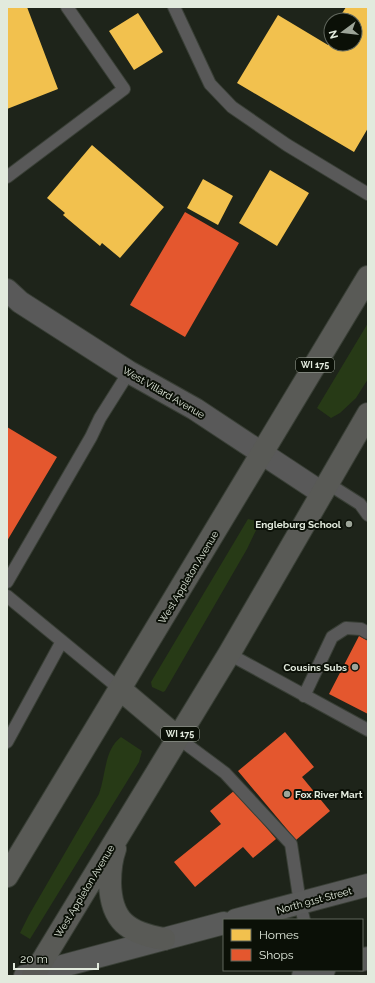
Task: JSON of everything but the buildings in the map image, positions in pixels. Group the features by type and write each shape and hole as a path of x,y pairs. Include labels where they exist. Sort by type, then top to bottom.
{"main road":[{"name":"West Appleton Avenue","path":"8,871 120,689 368,277"},
{"name":"West Appleton Avenue","path":"31,975 119,835 229,654 368,414"},
{"path":"120,689 178,738"},
{"path":"119,835 110,869 110,892 112,904 120,920 129,928 149,937 164,939"},
{"name":"North 91st Street","path":"244,919 302,912 368,885"},
{"path":"31,975 223,923"}],"street":[{"name":"West Villard Avenue","path":"7,290 20,302 129,372 195,409 288,471 324,488"}],"lane":[{"path":"7,177 124,89 67,7"},
{"path":"174,7 210,84 232,107 287,145 368,194"},
{"path":"7,582 100,418 129,372"},
{"path":"324,488 360,504 368,516"},
{"path":"7,596 120,689"},
{"path":"304,696 332,637 346,628 361,629 368,633"},
{"path":"7,742 62,641"},
{"path":"229,654 368,730"},
{"path":"178,738 225,772 290,844 302,912"}],"green space":[{"path":"368,323 368,379 356,398 340,413 331,418 317,408"},
{"path":"248,519 260,522 247,549 165,691 163,692 152,687 151,682"},
{"path":"121,737 142,751 139,762 30,939 20,933 99,794 108,756 115,742"}],"place":[{"name":"Engleburg School","path":"349,524"},
{"name":"Cousins Subs","path":"355,667"},
{"name":"Fox River Mart","path":"287,794"}]}
